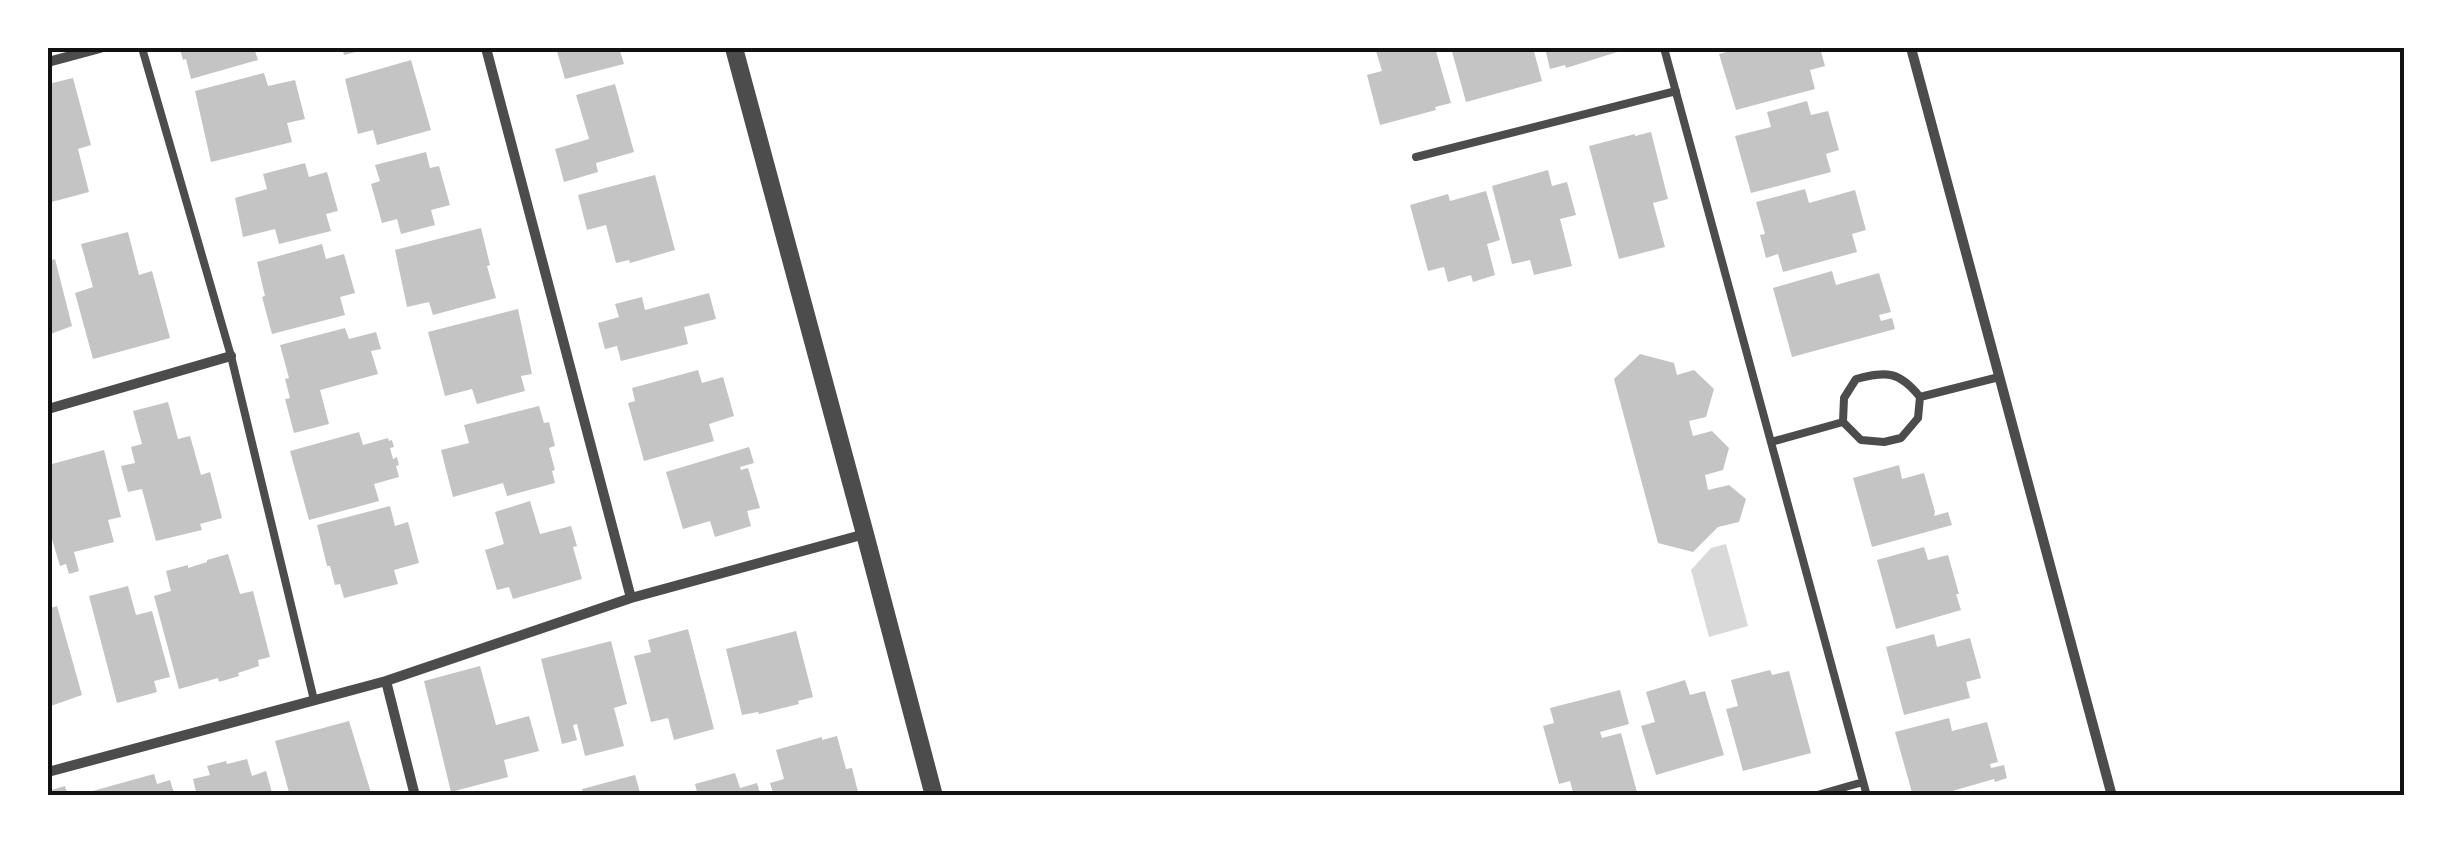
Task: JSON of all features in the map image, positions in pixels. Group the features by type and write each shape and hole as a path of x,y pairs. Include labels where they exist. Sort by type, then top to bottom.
{"street":[{"path":"48,62 100,48"},
{"path":"486,48 630,598"},
{"path":"734,48 934,796"},
{"path":"1911,48 2112,796"},
{"path":"48,409 231,356"},
{"path":"48,772 386,681 630,598 866,534"},
{"path":"386,681 415,796"}],"lane":[{"path":"142,48 231,356 314,700"},
{"path":"1664,48 1867,796"},
{"path":"1416,158 1676,91"},
{"path":"1882,372 1907,382 1920,397 1918,418 1901,438 1884,442 1862,440 1843,422 1844,398 1856,379 1882,372"},
{"path":"1920,397 1999,377"},
{"path":"1771,442 1843,422"},
{"path":"1814,796 1863,782"}],"shaded area":[{"path":"1726,544 1748,626 1709,637 1691,570 1711,548"}],"building":[{"path":"254,48 258,60 191,79 180,49"},
{"path":"342,48 367,48 367,49 344,55"},
{"path":"556,48 619,48 624,64 565,79"},
{"path":"1375,48 1435,48 1451,103 1380,125 1367,75 1382,71"},
{"path":"1451,48 1533,48 1542,81 1466,102"},
{"path":"1545,48 1627,49 1566,68 1565,65 1550,69"},
{"path":"1738,48 1820,48 1825,66 1810,70 1815,89 1736,110 1719,54"},
{"path":"411,60 431,130 377,145 373,130 358,134 345,79"},
{"path":"264,73 268,86 295,80 305,119 287,123 292,142 211,162 195,91"},
{"path":"73,78 91,145 78,149 89,192 48,203 48,84"},
{"path":"615,84 634,152 596,163 598,172 564,182 555,149 589,139 576,95"},
{"path":"1807,101 1811,115 1828,111 1839,150 1826,154 1831,172 1751,193 1735,136 1771,127 1767,112"},
{"path":"1651,132 1668,199 1653,203 1665,247 1619,259 1589,146"},
{"path":"426,152 430,168 439,166 450,205 431,210 435,225 401,234 397,219 382,223 371,184 380,181 375,165"},
{"path":"305,163 309,177 327,172 338,211 326,214 331,231 279,244 275,229 243,237 235,198 267,189 263,174"},
{"path":"1548,170 1552,186 1567,182 1576,215 1560,219 1572,266 1534,275 1530,260 1512,264 1492,186"},
{"path":"655,175 675,250 630,263 616,263 606,225 587,230 578,195"},
{"path":"1805,189 1809,203 1855,190 1866,230 1852,234 1857,252 1783,272 1778,254 1766,258 1760,235 1765,234 1756,202"},
{"path":"1486,191 1500,240 1487,244 1495,275 1473,282 1471,275 1448,282 1444,267 1428,271 1410,205 1448,194 1450,201"},
{"path":"481,228 496,298 433,315 429,302 407,307 395,250"},
{"path":"128,232 139,275 152,271 170,338 93,359 75,293 93,287 81,244"},
{"path":"322,244 326,259 344,254 355,293 340,297 345,315 272,334 257,262"},
{"path":"55,259 72,326 48,335 48,261"},
{"path":"1832,271 1836,285 1879,273 1891,312 1879,315 1881,321 1892,318 1895,329 1792,357 1773,288"},
{"path":"709,293 716,319 684,327 688,344 621,361 617,346 605,349 598,323 619,317 615,304 642,297 645,310"},
{"path":"518,309 532,374 521,376 525,391 477,404 472,389 445,396 428,332"},
{"path":"345,328 349,339 376,332 381,349 371,351 378,374 320,390 329,424 294,433 285,399 290,398 285,379 289,378 280,345"},
{"path":"1640,354 1674,363 1677,375 1694,370 1714,389 1706,417 1689,421 1693,436 1712,431 1729,448 1723,470 1705,475 1708,490 1729,485 1746,499 1739,522 1718,527 1693,552 1658,543 1614,379"},
{"path":"698,370 702,383 723,377 734,416 709,424 714,441 644,461 628,403 635,401 632,388"},
{"path":"168,402 178,439 190,436 201,475 210,472 222,518 200,524 202,530 156,541 142,489 128,492 121,466 135,463 131,447 142,444 133,411"},
{"path":"539,406 544,423 549,422 555,446 549,448 555,483 507,496 503,483 453,497 441,450 469,443 464,425"},
{"path":"359,432 363,445 392,440 394,447 390,448 393,459 397,457 399,477 374,484 379,501 309,520 290,451"},
{"path":"749,447 754,463 740,467 748,468 760,508 747,511 751,526 715,537 710,521 683,529 666,472"},
{"path":"104,450 121,517 108,520 114,542 74,552 79,571 69,574 66,564 60,566 48,526 48,465"},
{"path":"1899,465 1902,479 1924,473 1934,516 1948,512 1952,525 1872,547 1853,478"},
{"path":"530,501 540,534 571,526 582,579 513,599 509,587 497,590 485,550 504,544 495,512"},
{"path":"390,506 395,526 408,522 419,563 394,570 398,584 344,598 340,584 335,585 327,566 317,525"},
{"path":"1924,547 1928,560 1948,555 1961,610 1896,629 1877,560"},
{"path":"228,554 240,594 253,591 270,657 258,660 259,666 238,673 239,676 179,689 154,596 171,591 166,571"},
{"path":"128,586 136,615 152,611 170,677 154,681 157,692 117,703 89,596"},
{"path":"57,606 82,695 48,707 48,609"},
{"path":"688,629 714,729 674,740 668,718 651,722 634,656 651,652 648,640"},
{"path":"796,631 813,697 798,701 799,704 742,715 726,649"},
{"path":"1934,634 1937,647 1970,638 1981,678 1966,682 1970,698 1904,715 1886,647"},
{"path":"611,641 627,704 614,708 624,746 585,756 577,724 573,725 577,740 562,744 541,659"},
{"path":"480,666 496,725 529,716 539,751 504,760 508,777 451,792 424,681"},
{"path":"1770,670 1772,675 1789,671 1811,753 1743,771 1726,709 1738,706 1731,680"},
{"path":"1685,680 1690,695 1705,691 1724,755 1656,775 1641,726 1655,722 1646,692"},
{"path":"1620,690 1629,724 1600,732 1602,738 1621,733 1638,796 1574,796 1570,781 1559,784 1543,726 1554,723 1550,708"},
{"path":"1949,718 1952,731 1987,722 1998,762 1990,764 1991,768 2004,765 2007,778 1935,796 1913,796 1895,732"},
{"path":"349,721 372,796 290,796 275,741"},
{"path":"837,736 846,769 852,768 859,796 774,796 770,783 784,779 776,750"},
{"path":"247,759 252,776 266,771 273,796 197,796 193,779 210,775 207,766"},
{"path":"735,773 740,788 757,783 761,796 698,796 695,784"},
{"path":"154,774 157,784 170,780 175,796 90,796 89,792"},
{"path":"635,775 641,796 584,796 582,789"},
{"path":"65,786 68,796 48,796 48,791"}]}
